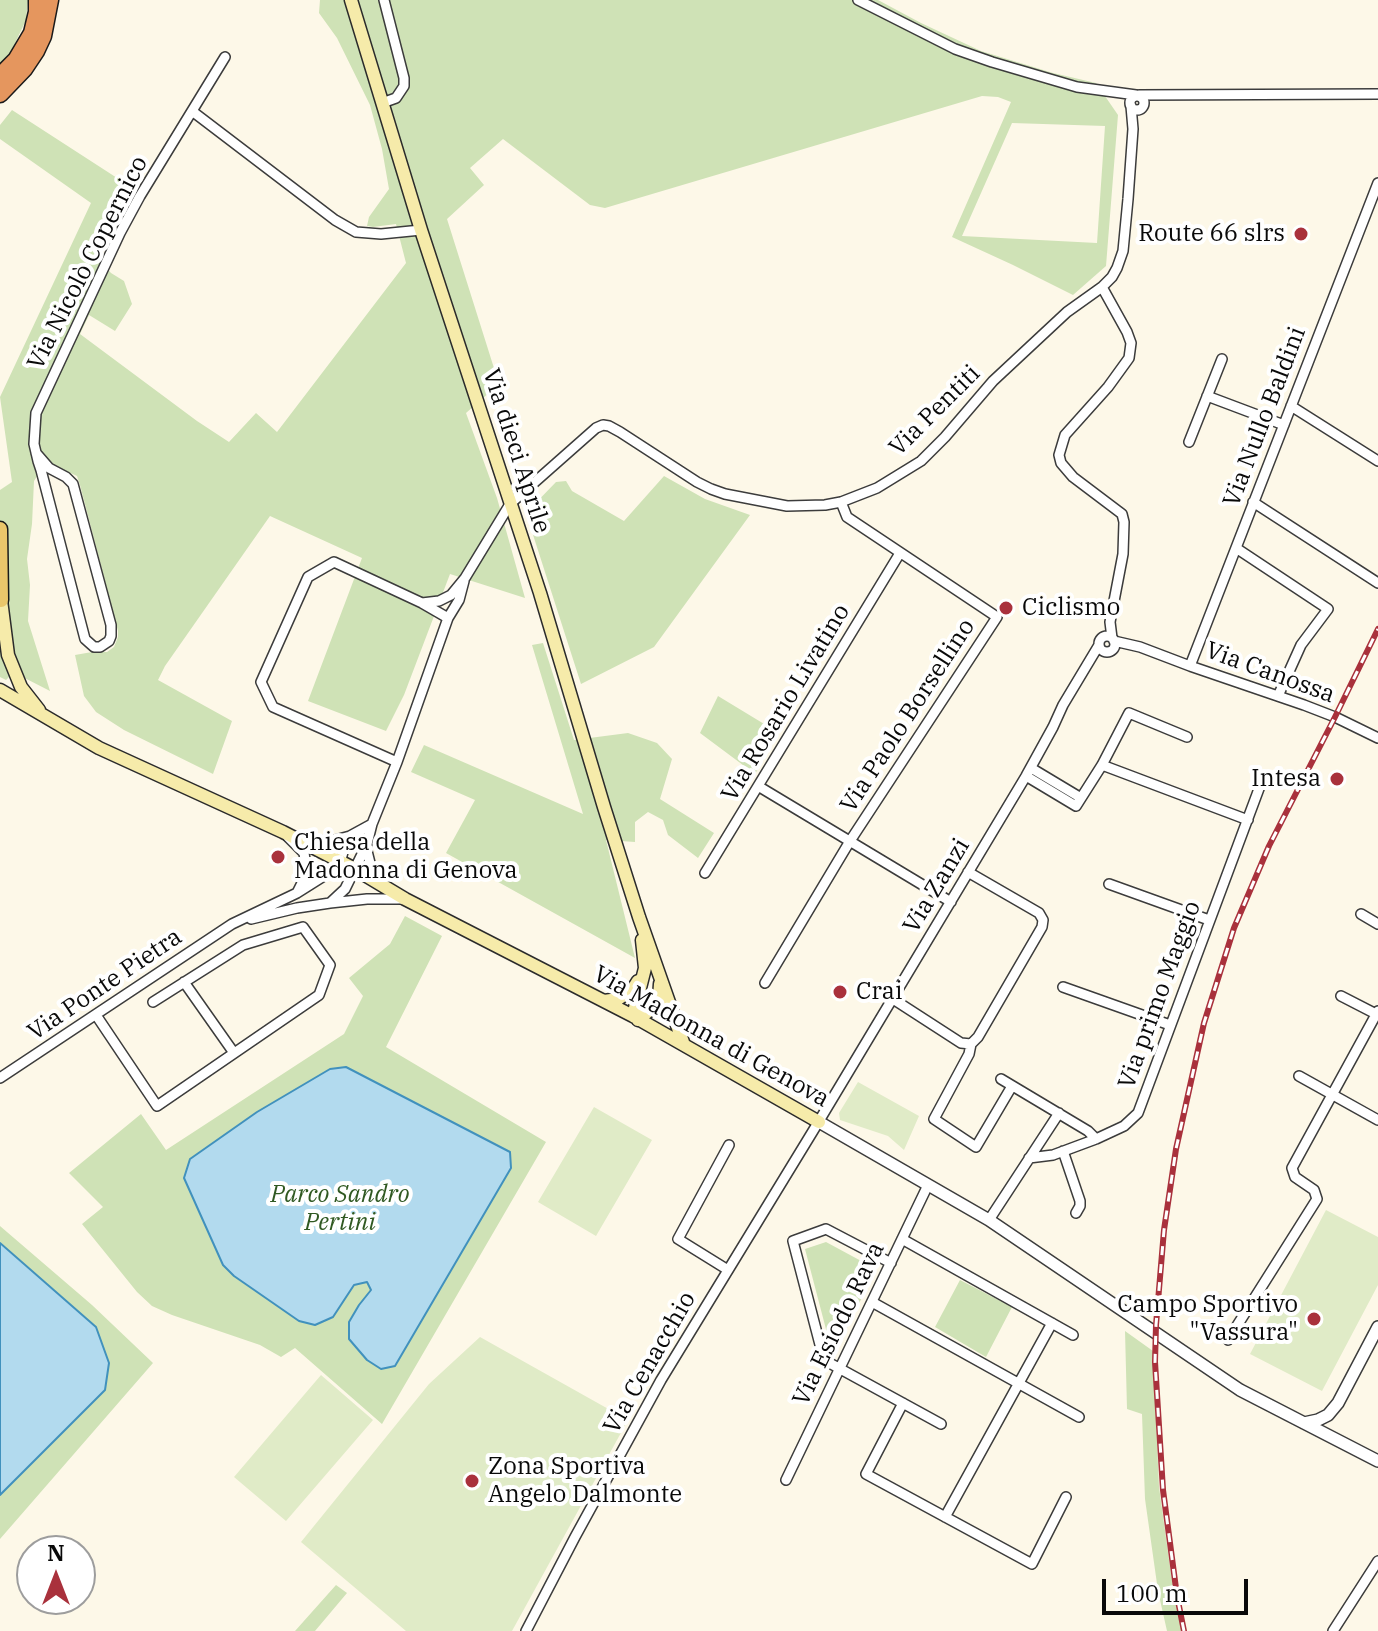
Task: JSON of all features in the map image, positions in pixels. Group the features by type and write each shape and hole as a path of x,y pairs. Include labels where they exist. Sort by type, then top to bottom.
{"highway":[{"path":"0,76 16,60 32,33 37,0"},
{"path":"0,94 36,51 43,36 50,0"}],"main road":[{"name":"Via dieci Aprile","path":"351,0 421,230 540,593 639,917"},
{"path":"0,532 1,602 8,655 21,687 43,716"},
{"name":"Via Madonna di Genova","path":"0,690 99,748 283,832 346,865 405,899 635,1018 819,1122"},
{"path":"635,1018 645,968 639,917"},
{"path":"639,917 684,1045"},
{"path":"602,1001 618,999 633,989 645,968"},
{"path":"635,1018 651,1009 659,998 661,980"}],"street":[{"path":"382,103 396,98 404,86 384,0"},
{"path":"858,0 955,49 1077,87 1114,92 1137,103 1167,96 1378,94"},
{"name":"Via Nicolò Copernico","path":"36,453 49,468 73,484 111,625 109,641 100,647 94,647 85,639 36,453 34,444 36,413 120,233 225,57"},
{"name":"Via Pentiti","path":"510,504 603,425 620,432 697,482 725,494 787,506 841,502 877,488 921,461 993,381 1067,312 1112,277 1123,251 1137,103"},
{"path":"192,111 335,220 356,232 381,234 421,230"},
{"name":"Via Nullo Baldini","path":"1190,666 1378,183"},
{"path":"1102,287 1127,332 1131,343 1129,358 1065,435 1059,455 1061,463 1073,477 1122,514 1123,554 1107,644"},
{"path":"1189,442 1222,359"},
{"path":"1207,396 1284,425"},
{"path":"1291,406 1378,461"},
{"path":"45,486 55,476 62,475"},
{"name":"Via Paolo Borsellino","path":"841,502 847,517 997,617 850,841"},
{"path":"1253,502 1378,583"},
{"path":"422,603 439,601 451,595 465,578 510,504"},
{"path":"1236,548 1328,609 1301,645 1278,696"},
{"name":"Via Rosario Livatino","path":"705,873 900,553"},
{"path":"397,762 273,707 261,682 308,577 334,562 448,618"},
{"path":"379,883 366,847 372,824 465,578"},
{"name":"Via Canossa","path":"1107,644 1147,651 1278,696 1335,717 1378,738"},
{"name":"Via Zanzi","path":"819,1122 1029,772 1063,705 1086,668 1107,644"},
{"path":"1029,772 1079,802 1129,713 1187,737"},
{"path":"1102,765 1248,820"},
{"name":"Via primo Maggio","path":"1029,1158 1043,1157 1096,1139 1124,1126 1138,1113 1263,778"},
{"path":"758,786 951,902"},
{"path":"302,842 323,842 350,836 372,824"},
{"path":"283,832 304,853 307,873 297,893"},
{"path":"330,903 345,889 346,841 350,836"},
{"path":"765,983 850,841"},
{"path":"346,865 366,847"},
{"name":"Via Ponte Pietra","path":"0,1078 232,924 346,865"},
{"path":"968,872 1039,913 1043,920 1042,927 971,1044 969,1054 934,1119 976,1147 1012,1086"},
{"path":"1109,884 1209,920"},
{"name":"Via Ponte Pietra","path":"232,924 330,903 405,899"},
{"path":"1361,914 1378,924"},
{"path":"96,1015 157,1106 319,995 330,965 303,927 243,945 153,1002"},
{"path":"184,982 234,1053"},
{"path":"1063,987 1170,1025"},
{"path":"1228,1340 1317,1199 1314,1190 1295,1177 1292,1168 1377,1013 1341,996"},
{"path":"893,999 961,1043 971,1044"},
{"path":"1299,1076 1378,1120"},
{"path":"1001,1079 1088,1131 1096,1139"},
{"path":"989,1220 1059,1113"},
{"name":"Via Madonna di Genova","path":"819,1122 989,1220 1240,1390 1378,1461"},
{"name":"Via Cenacchio","path":"526,1631 656,1389 819,1122"},
{"path":"728,1270 678,1239 729,1145"},
{"path":"1063,1151 1080,1201 1076,1213"},
{"name":"Via Esiodo Rava","path":"786,1480 928,1185"},
{"path":"891,1263 826,1229 793,1241 824,1360 941,1424"},
{"path":"902,1239 1073,1335"},
{"path":"872,1302 1079,1417"},
{"path":"945,1517 1052,1323"},
{"path":"1326,1434 1338,1403 1378,1327"},
{"path":"903,1403 866,1474 1032,1564 1066,1497"},
{"path":"1304,1423 1328,1415 1338,1403"},
{"path":"1333,1631 1378,1561"}],"green space":[{"path":"0,0 28,0 26,20 8,58 0,64"},
{"path":"320,0 878,0 981,51 1096,83 1118,115 1106,266 1073,295 952,237 1011,102 998,97 982,96 605,208 590,205 503,139 470,168 484,185 447,219 499,384 466,413 497,498 525,598 450,574 404,695 386,731 308,701 362,558 270,516 158,680 232,721 213,774 124,730 96,712 84,696 75,655 107,652 114,647 118,631 77,476 62,469 41,470 34,481 27,559 30,585 28,621 50,691 9,670 6,680 0,677 0,490 12,482 0,397 91,203 0,139 0,125 12,110 131,187 129,197 97,258 124,281 132,304 115,331 89,315 80,334 229,442 256,413 277,432 406,263 396,224 367,226 369,217 389,189 382,149 370,105 337,38 319,13","holes":["1012,123 1105,126 1097,243 962,236"]},
{"path":"664,476 705,499 750,515 654,647 581,684 526,513 556,482 566,481 572,491 624,521"},
{"path":"543,643 574,740 628,733 657,743 672,759 660,799 714,833 698,858 668,835 663,820 648,812 635,822 635,842 606,840 635,958 446,853 475,800 411,772 424,745 583,814 532,645"},
{"path":"718,696 779,733 755,774 700,733"},
{"name":"Parco Sandro Pertini","path":"405,916 442,936 386,1047 546,1142 382,1424 295,1348 281,1357 260,1345 152,1306 82,1224 103,1207 69,1173 141,1114 166,1150 344,1034 363,996 349,978 390,944"},
{"path":"858,1082 919,1116 904,1150 888,1136 840,1120 839,1113"},
{"path":"594,1107 652,1140 596,1236 538,1202"},
{"name":"Campo Sportivo \"Vassura\"","path":"1326,1210 1378,1237 1378,1285 1322,1391 1250,1354"},
{"path":"0,1226 92,1305 153,1363 0,1539 0,1495 105,1390 96,1327 0,1243"},
{"path":"826,1242 876,1269 833,1356 805,1249"},
{"path":"960,1280 1012,1307 986,1357 935,1327"},
{"path":"1125,1331 1153,1351 1159,1487 1182,1631 1167,1631 1158,1591 1145,1499 1142,1414 1127,1409"},
{"name":"Zona Sportiva Angelo Dalmonte","path":"480,1337 628,1420 512,1631 406,1631 301,1542 429,1384"},
{"path":"321,1375 373,1420 286,1521 234,1477"},
{"path":"336,1585 347,1593 315,1631 295,1631"}],"water":[{"path":"346,1067 510,1152 511,1168 395,1366 381,1369 367,1360 349,1339 349,1322 371,1290 367,1282 354,1285 333,1317 315,1325 299,1321 223,1265 184,1178 190,1159 257,1112 330,1069"},
{"path":"0,1243 96,1327 109,1363 105,1390 0,1495"}],"railway":[{"path":"1184,1631 1163,1490 1155,1362 1164,1230 1176,1149 1204,1023 1234,928 1269,846 1378,629"}],"place":[{"name":"Route 66 slrs","path":"1301,234"},
{"name":"Ciclismo","path":"1006,608"},
{"name":"Intesa","path":"1337,779"},
{"name":"Chiesa della Madonna di Genova","path":"278,857"},
{"name":"Crai","path":"840,992"},
{"name":"Campo Sportivo \"Vassura\"","path":"1314,1319"},
{"name":"Zona Sportiva Angelo Dalmonte","path":"472,1481"}]}
